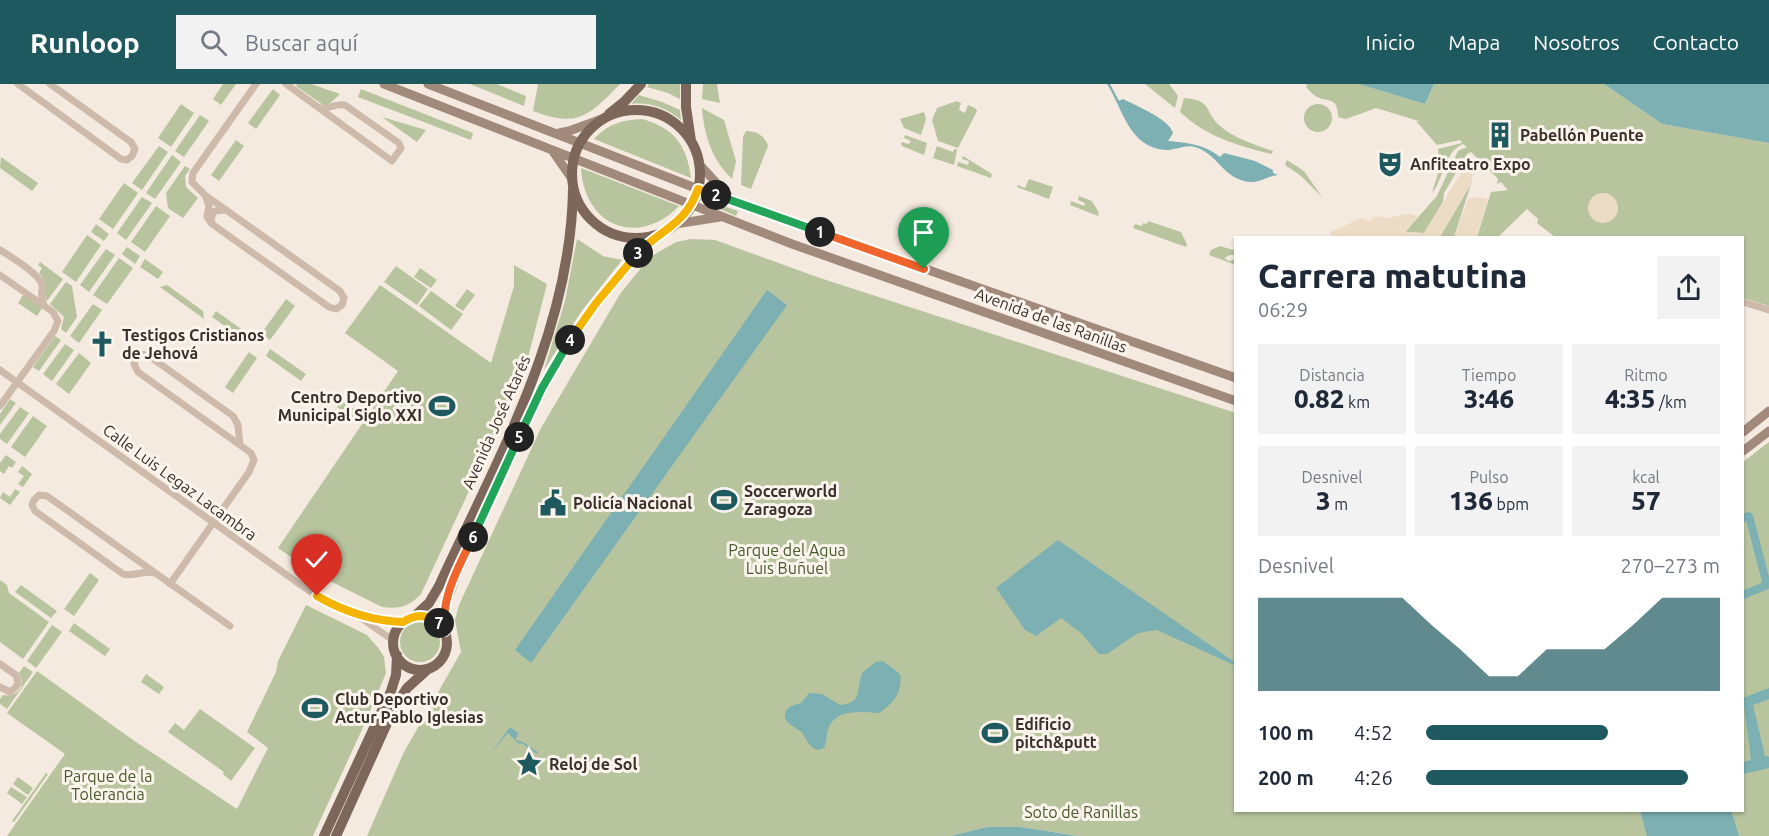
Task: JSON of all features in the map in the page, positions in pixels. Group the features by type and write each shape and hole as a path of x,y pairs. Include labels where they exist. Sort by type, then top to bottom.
{"main road":[{"name":"Avenida de las Ranillas","path":"384,84 720,217 1234,400"},
{"name":"Avenida de las Ranillas","path":"428,84 698,189 1234,377"},
{"path":"573,158 589,130 624,102 641,84"},
{"path":"550,148 563,164 582,209 588,217 610,233 624,237 638,238 664,231 675,224 692,204 698,189 699,164 692,144 686,107 686,84"},
{"path":"554,133 569,132 628,111 656,113 680,128 692,144"},
{"name":"Avenida José Atarés","path":"415,616 429,603 439,586 534,380 549,332 570,233 573,158"},
{"name":"Avenida de las Ranillas","path":"699,164 714,183 734,201"},
{"name":"Avenida de las Ranillas","path":"675,224 720,217"},
{"name":"Avenida José Atarés","path":"445,631 445,607 454,577 542,388 567,344 596,303 640,251 664,231"},
{"path":"1744,431 1769,411"},
{"path":"1744,450 1769,431"},
{"path":"324,836 394,683 397,655 394,641 398,628 403,622 415,616 436,620 445,631 447,646 445,654 441,660 407,688 393,710 336,836"},
{"path":"397,655 407,666 414,669 428,669"}],"street":[{"path":"18,84 121,159 127,160 132,156 135,149 131,142 50,84"},
{"path":"32,84 30,88 33,95"},
{"path":"205,195 209,206 207,217 212,224 329,307 336,309 342,305 344,298 340,291 194,185 192,176 256,84"},
{"path":"286,84 392,161 401,148 399,143 345,105 340,104 327,109 320,108"},
{"path":"336,120 333,112 340,104"},
{"path":"212,224 211,217 215,211 226,210"},
{"path":"0,250 39,279 44,304"},
{"path":"0,275 44,304 56,315 57,324 0,406"},
{"path":"26,293 36,291 39,279"},
{"path":"1744,302 1769,310"},
{"path":"170,584 253,466 253,457 136,369 134,364 136,357 142,354 149,356 233,416 237,422 240,445"},
{"name":"Calle Luis Legaz Lacambra","path":"0,370 308,590 348,611 394,641"},
{"path":"223,434 233,432 237,422"},
{"path":"155,573 144,571 123,574 35,511 32,505 34,500 39,495 47,496 230,626"},
{"path":"134,557 137,566 135,573"},
{"name":"Calle Luis Legaz Lacambra","path":"348,611 380,620 403,622"},
{"path":"0,664 15,675 18,683 10,692 0,687"}],"green space":[{"path":"223,84 236,84 221,105 213,99"},
{"path":"297,84 311,84 340,94 328,105 323,105 296,86"},
{"path":"470,84 497,84 526,96 524,106"},
{"path":"538,84 620,84 591,111 582,116 561,118 533,111"},
{"path":"649,84 680,84 680,99 647,87"},
{"path":"703,84 717,84 720,103 702,99"},
{"path":"1145,84 1169,84 1178,96 1175,108"},
{"path":"1307,84 1360,84 1425,104 1434,84 1604,84 1662,124 1769,143 1769,306 1744,298 1744,236 1554,236 1537,223 1538,219 1527,209 1499,236 1477,236 1491,192 1508,190 1501,182 1497,184 1498,179 1471,152 1467,154 1444,193 1443,202 1424,233 1405,232 1437,196 1458,151 1467,147 1463,144 1452,153 1432,193 1439,170 1438,149 1462,143 1460,140 1437,145 1416,121 1422,122 1376,108 1346,119 1338,117 1334,102 1318,98 1306,87"},
{"path":"273,89 280,95 256,129 248,123"},
{"path":"361,89 473,133 471,140 358,97"},
{"path":"639,95 680,110 681,120 658,107 631,104"},
{"path":"1184,98 1200,101 1220,126 1245,141 1273,151 1272,154 1235,144 1200,128 1180,112"},
{"path":"957,101 961,103 959,110 965,113 968,105 977,111 958,148 938,141 932,120 937,108"},
{"path":"181,104 194,113 171,147 158,138"},
{"path":"1318,104 1328,108 1332,118 1328,128 1318,132 1308,128 1304,118 1308,108"},
{"path":"702,108 724,120 736,161 732,179 719,164 710,147"},
{"path":"924,112 926,119 921,135 904,128 900,119"},
{"path":"200,115 209,121 184,157 175,151"},
{"path":"382,117 426,130 417,142"},
{"path":"642,119 663,127 677,140 686,156 691,178 594,139 616,124"},
{"path":"746,131 760,135 768,146 751,189 741,185 743,137"},
{"path":"905,135 927,143 924,155 902,146 901,142 909,144 911,141 904,138"},
{"path":"236,140 244,146 219,181 211,175"},
{"path":"159,146 168,152 142,190 132,183"},
{"path":"937,146 953,152 954,149 957,150 954,165 933,158"},
{"path":"172,155 181,162 155,199 146,193"},
{"path":"963,156 992,174 991,178 957,166 958,162 968,165 969,161 962,159"},
{"path":"1,157 38,183 32,191 0,168"},
{"path":"1287,160 1304,171 1322,197 1300,175 1285,165"},
{"path":"185,166 190,169 185,176 186,187 198,198 183,218 168,208 166,193"},
{"path":"581,168 679,206 663,219 647,226 631,228 616,224 603,217 592,204 584,188"},
{"path":"1029,179 1053,187 1049,199 1017,187 1018,185 1025,188"},
{"path":"124,183 138,193 113,229 99,219"},
{"path":"1471,184 1454,236 1441,236"},
{"path":"1079,196 1092,201 1099,213 1098,216 1070,205 1071,201 1084,206 1085,203 1078,200"},
{"path":"142,197 152,203 126,240 117,233"},
{"path":"700,198 738,211 736,216 700,200"},
{"path":"156,206 170,216 145,252 131,242"},
{"path":"1148,221 1181,232 1187,244 1186,247 1133,228 1135,224 1142,226"},
{"path":"96,224 109,234 104,241 91,232"},
{"path":"87,235 101,245 76,282 62,272"},
{"path":"577,239 603,256 622,260 581,312 544,370 565,301"},
{"name":"Parque del Agua Luis Buñuel","path":"691,239 715,240 817,277 1234,412 1234,812 1744,812 1744,461 1769,442 1769,836 1078,836 1021,827 987,827 950,836 367,836 404,752 461,652 455,620 459,605 541,428 620,294 650,257 676,242"},
{"path":"1220,246 1234,250 1234,255 1224,258 1229,261 1234,260 1234,264 1209,255 1211,250"},
{"path":"127,247 140,256 135,264 122,254"},
{"path":"106,249 115,255 89,292 80,285"},
{"path":"119,258 133,268 107,304 93,295"},
{"path":"145,259 163,272 158,279 140,267"},
{"path":"40,262 63,279 47,301 42,276 39,273 42,268 38,265"},
{"name":"Centro Deportivo Municipal Siglo XXI","path":"514,265 547,284 524,373 421,594 403,606 382,607 314,573 278,548 398,371 345,333 380,285 491,363 514,286"},
{"path":"396,266 428,289 417,305 384,282"},
{"path":"420,268 437,280 431,288 414,277"},
{"path":"66,282 72,286 77,317 66,333 61,329 64,317 50,304"},
{"path":"167,285 203,311 204,319 160,287"},
{"path":"467,289 475,295 463,311 455,306"},
{"path":"431,291 463,314 451,330 419,306"},
{"path":"23,295 42,308 37,316 18,303"},
{"path":"286,299 295,306 270,340 261,334"},
{"path":"93,304 102,310 79,343 70,336"},
{"path":"216,311 251,336 247,342 212,317"},
{"path":"55,336 61,340 39,371 33,367"},
{"path":"65,344 74,350 52,381 43,374"},
{"path":"270,349 306,374 301,381 266,356"},
{"path":"249,352 257,358 233,393 225,387"},
{"path":"79,353 91,363 69,394 56,384"},
{"path":"10,399 16,403 0,425 0,414"},
{"path":"342,401 360,413 355,420 337,407"},
{"path":"20,407 29,413 7,444 0,439 0,434"},
{"path":"33,416 47,426 25,457 11,447"},
{"path":"6,455 16,462 12,468 9,466 4,474 0,471 0,463"},
{"path":"22,466 32,474 23,487 18,484 24,476 18,472"},
{"path":"15,489 20,492 10,505 0,498 3,492 10,497"},
{"path":"90,573 99,580 74,616 64,609"},
{"path":"0,580 7,585 9,593 49,622 23,659 0,642"},
{"path":"21,585 57,611 51,618 15,592"},
{"name":"Parque de la Tolerancia","path":"306,605 367,635 384,657 386,673 313,836 7,836 65,754 7,713 37,671 133,740 237,809 268,748 247,732"},
{"path":"420,622 428,623 434,628 439,634 439,650 434,656 428,661 420,662 412,661 406,656 401,650 400,642 401,634 406,628 412,623"},
{"path":"74,623 110,649 105,656 69,631"},
{"path":"52,625 62,632 36,668 27,661"},
{"path":"24,666 33,672 7,709 0,704 0,699 3,695 13,694 20,689 22,682 19,673"},
{"path":"146,674 164,687 159,694 141,682"},
{"path":"200,709 255,748 231,781 223,774 224,772 168,732 175,723 184,730"},
{"path":"46,773 48,774 14,822 12,821"},
{"path":"18,777 33,788 28,795 13,784"},
{"path":"11,787 27,797 22,804 7,793"}],"shaded area":[{"path":"1467,164 1473,175 1471,184 1441,236 1332,236 1330,232 1362,218 1370,221 1375,216 1387,218 1409,214 1418,216 1406,232 1424,233"},
{"path":"1603,193 1614,197 1618,208 1614,219 1603,223 1592,219 1588,208 1592,197"},
{"path":"1477,197 1488,199 1477,236 1454,236 1468,199"}],"water":[{"path":"1107,84 1110,84 1119,101 1123,99 1152,113 1165,123 1173,133 1168,141 1202,147 1220,157 1224,153 1255,161 1278,175 1251,182 1234,177 1211,156 1198,148 1186,146 1166,150 1153,148 1135,135"},
{"path":"1359,84 1434,84 1425,104"},
{"path":"1604,84 1769,84 1769,143 1662,124"},
{"path":"767,290 787,305 531,663 515,650"},
{"path":"1058,540 1234,662 1234,665 1157,630 1138,633 1107,654 1099,654 1081,633 1061,618 1036,636 1025,630 996,588"},
{"path":"883,661 900,674 900,686 896,697 879,713 850,713 837,718 828,729 824,748 818,750 813,748 802,733 787,721 786,711 801,703 809,693 822,694 840,705 852,702 857,695 862,673 876,662"},
{"path":"1769,688 1769,699 1753,705 1765,756 1769,757 1769,768 1744,774 1744,762 1751,760 1744,698"},
{"path":"510,727 518,733 516,740 523,742 538,752 537,754 522,743 519,744 508,733 491,753"},
{"path":"1641,812 1732,812 1739,836 1647,836"},
{"path":"987,827 1021,827 1078,836 950,836"}],"waterway":[{"path":"1744,518 1749,516 1767,585 1744,595"}],"place":[{"name":"Pabellón Puente","path":"1500,135"},
{"name":"Anfiteatro Expo","path":"1390,164"},
{"name":"Testigos Cristianos de Jehová","path":"102,344"},
{"name":"Centro Deportivo Municipal Siglo XXI","path":"442,406"},
{"name":"Soccerworld Zaragoza","path":"724,500"},
{"name":"Policía Nacional","path":"553,503"},
{"name":"Club Deportivo Actur Pablo Iglesias","path":"315,708"},
{"name":"Edificio pitch&putt","path":"995,733"},
{"name":"Reloj de Sol","path":"529,764"}],"route":[{"path":"317,596 348,611 380,620 403,622 415,616 429,617 436,620 445,631 445,607 454,577 542,388 567,344 596,303 640,251 685,215 698,189 924,269"}],"park label":[{"name":"Soto de Ranillas","path":"1081,812"}]}
